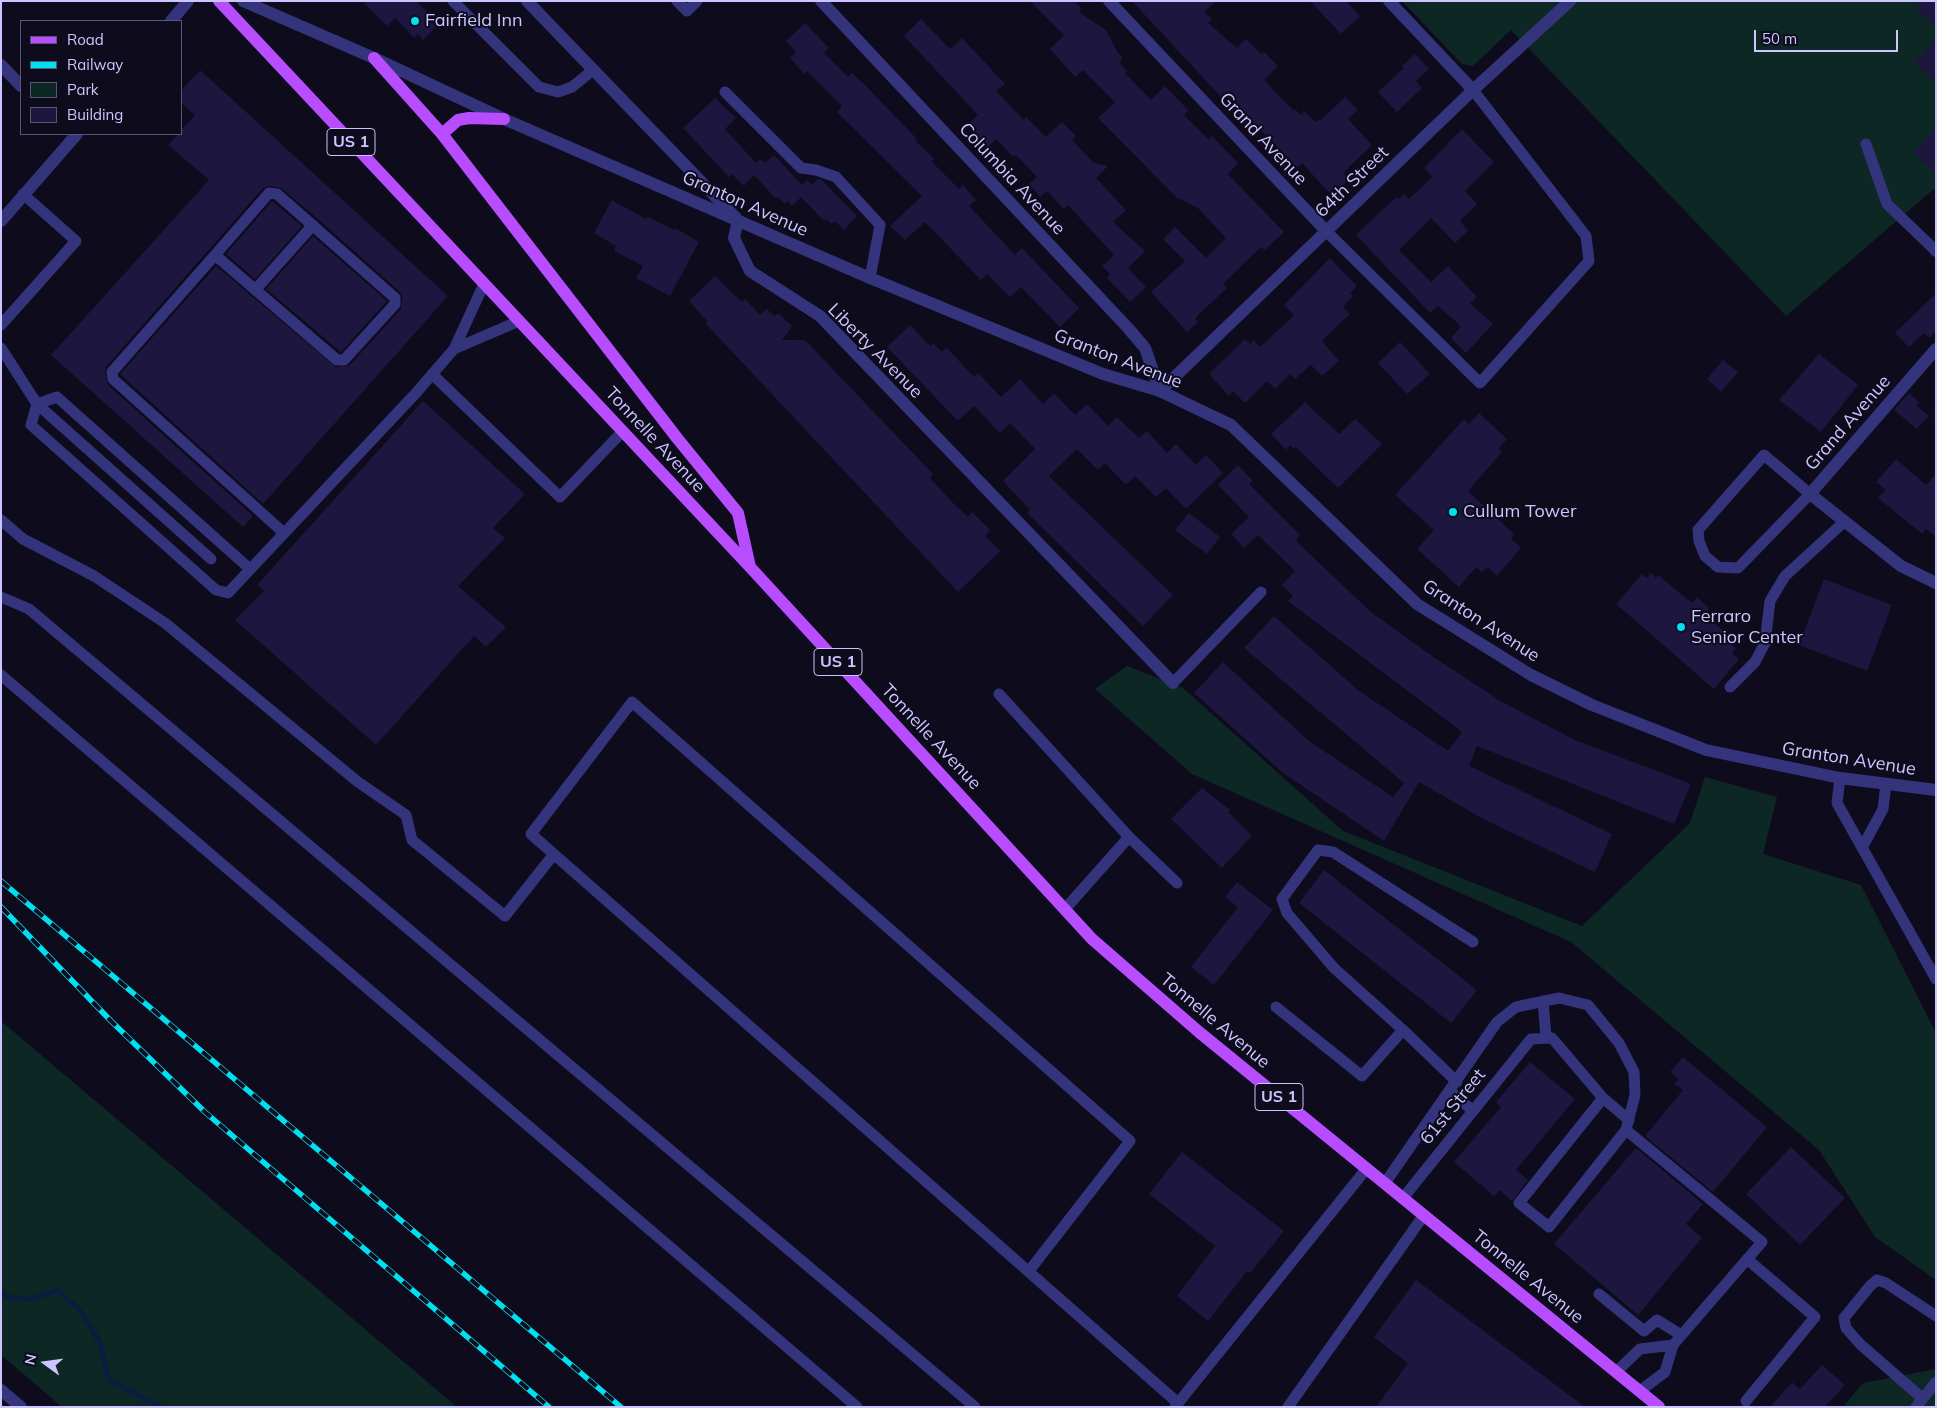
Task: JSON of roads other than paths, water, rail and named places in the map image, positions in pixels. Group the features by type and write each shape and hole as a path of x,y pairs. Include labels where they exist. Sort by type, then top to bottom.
{"main road":[{"name":"Tonnelle Avenue","path":"219,1 750,567 1107,953 1199,1032 1660,1407"},
{"path":"374,58 442,134 738,514 750,567"},
{"path":"442,134 458,120 469,118 504,119"}],"street":[{"path":"172,20 188,1"},
{"name":"Granton Avenue","path":"243,1 374,58 504,119 870,278 1103,374 1160,391 1232,425 1417,604 1530,675 1592,705 1706,750 1840,778 1936,790"},
{"path":"527,1 738,220"},
{"name":"Columbia Avenue","path":"821,1 1128,328 1144,348 1160,391"},
{"name":"Grand Avenue","path":"1109,1 1326,231"},
{"path":"1389,1 1474,90"},
{"name":"64th Street","path":"1160,391 1474,90 1570,1"},
{"path":"1,65 20,85"},
{"path":"1,221 73,135"},
{"name":"Liberty Avenue","path":"738,220 734,238 750,272 820,316 1173,683"},
{"name":"Grand Avenue","path":"1936,349 1810,494 1901,566 1936,583"},
{"path":"1,1390 21,1407"}],"lane":[{"path":"452,1 539,87 558,92 572,87 593,70"},
{"path":"677,1 687,11 697,1"},
{"name":"Grand Avenue","path":"1326,231 1480,383 1589,261 1586,236 1474,90"},
{"path":"725,92 801,168 816,170 836,177 880,225 870,278"},
{"path":"1866,144 1887,204 1935,250"},
{"path":"215,255 337,360 344,360 395,304 396,298 276,194 270,193 215,255 112,372 113,378 284,533"},
{"path":"1,325 76,241 23,194"},
{"path":"256,290 313,225"},
{"path":"37,404 31,424 216,590 228,593 454,349 484,284"},
{"path":"454,349 519,321"},
{"path":"1,348 37,404 210,560"},
{"path":"432,374 560,497 623,431"},
{"path":"37,404 57,397 250,569"},
{"path":"1764,455 1810,494 1738,568 1718,567 1705,556 1699,541 1698,530 1764,455"},
{"path":"1,520 23,539 94,576 165,623 358,782 406,815 412,840 505,916 554,854"},
{"path":"1730,687 1755,662 1765,643 1770,601 1785,576 1845,522"},
{"path":"1173,683 1262,592"},
{"path":"1,597 29,609 975,1407"},
{"path":"1,675 857,1407"},
{"path":"999,694 1129,837 1177,883"},
{"path":"1029,1271 1130,1141 632,702 531,834 1029,1271 1177,1405 1366,1168"},
{"path":"1840,778 1837,803 1936,979"},
{"path":"1862,848 1882,809 1886,784"},
{"path":"1065,909 1129,837"},
{"path":"1473,942 1333,852 1318,850 1282,899 1287,913 1334,968 1402,1030 1473,1110"},
{"path":"1384,1183 1454,1087 1497,1022 1516,1007 1559,998 1588,1005 1619,1043 1634,1072 1636,1095 1628,1125 1548,1227 1520,1203 1603,1098"},
{"path":"1543,1000 1546,1037 1557,1042 1628,1125 1762,1242 1673,1345 1665,1372 1640,1391"},
{"path":"1276,1007 1362,1076 1402,1030"},
{"name":"61st Street","path":"1403,1198 1531,1039 1546,1037"},
{"path":"1288,1407 1424,1215"},
{"path":"1746,1259 1815,1317 1746,1402"},
{"path":"1936,1316 1886,1283 1877,1280 1844,1318 1846,1328 1860,1344 1919,1402 1936,1382"},
{"path":"1599,1294 1644,1331 1657,1320 1681,1335"},
{"path":"1617,1371 1640,1349 1673,1345"}],"waterway":[{"path":"1,1292 10,1298 31,1299 57,1290 78,1308 101,1344 108,1379 161,1407"}],"railway":[{"path":"1,881 621,1407"},
{"path":"1,907 111,1021 206,1113 549,1407"}],"place":[{"name":"Fairfield Inn","path":"415,21"},
{"name":"Cullum Tower","path":"1453,512"},
{"name":"Ferraro Senior Center","path":"1681,627"}]}
